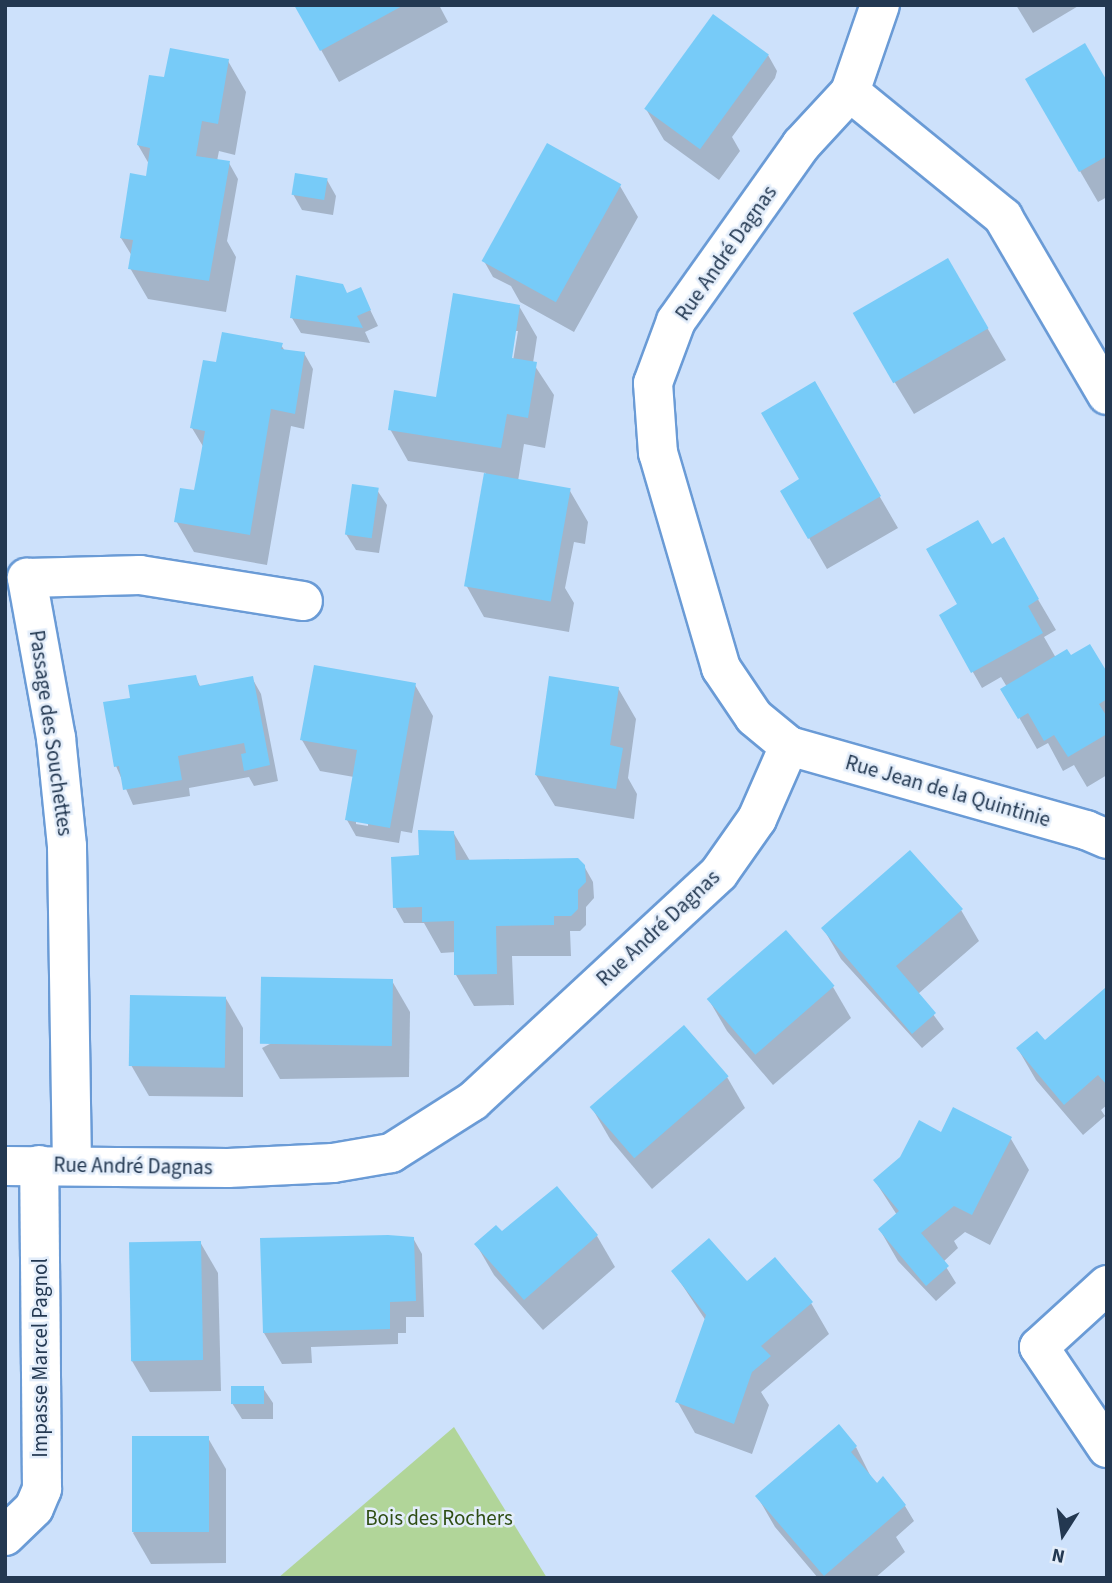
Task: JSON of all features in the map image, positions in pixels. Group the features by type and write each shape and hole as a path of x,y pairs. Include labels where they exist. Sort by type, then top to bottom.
{"street":[{"name":"Rue André Dagnas","path":"39,1166 254,1166 333,1163 391,1153 473,1101 719,873 757,819 789,746 754,717 721,668 658,453 653,383 676,321 801,145 850,92 880,5"},
{"path":"850,92 1003,217 1107,395"},
{"name":"Passage des Souchettes","path":"39,1166 67,846 56,738 27,578 140,575 303,601"},
{"name":"Rue Jean de la Quintinie","path":"789,746 1086,830 1107,839"},
{"name":"Impasse Marcel Pagnol","path":"5,1536 34,1508 42,1489 39,1166"},
{"path":"1107,1285 1039,1347 1107,1448"}],"green space":[{"name":"Bois des Rochers","path":"454,1427 547,1578 278,1578"}],"building":[{"path":"294,5 404,5 320,51"},
{"path":"713,14 769,55 700,149 644,109"},
{"path":"1085,43 1107,81 1107,156 1079,172 1025,79"},
{"path":"170,48 229,59 218,124 202,121 196,156 230,161 209,281 128,269 133,240 120,238 130,173 146,176 150,148 137,145 149,75 164,77"},
{"path":"547,143 621,184 556,302 482,261"},
{"path":"295,173 328,178 324,200 292,195"},
{"path":"948,258 988,328 893,383 853,313"},
{"path":"296,275 343,284 347,293 361,287 371,310 357,316 363,328 290,318"},
{"path":"453,293 520,305 512,358 537,362 528,418 507,414 501,448 388,430 394,390 436,397"},
{"path":"222,332 283,343 281,349 305,352 295,414 271,409 250,535 174,522 180,488 194,490 200,459 205,431 190,428 203,360 216,362"},
{"path":"815,381 881,496 808,539 780,491 799,479 761,413"},
{"path":"484,473 571,488 551,602 464,586"},
{"path":"352,484 379,488 372,538 345,535"},
{"path":"978,520 992,544 1004,537 1039,599 1028,606 1043,633 971,673 939,615 957,604 926,549"},
{"path":"1090,644 1107,672 1107,699 1099,704 1107,717 1107,734 1068,757 1054,735 1044,741 1028,713 1018,719 1000,689 1067,649 1071,655"},
{"path":"314,665 416,683 390,828 345,820 357,750 300,740"},
{"path":"196,675 199,686 253,676 270,765 244,771 241,754 246,753 244,743 178,756 182,780 123,790 119,766 114,767 103,702 130,698 128,685"},
{"path":"549,676 619,687 610,745 623,748 616,789 535,775"},
{"path":"418,830 454,831 456,860 578,858 585,865 586,882 578,890 578,909 571,916 554,916 554,925 496,926 497,974 454,975 454,921 422,922 422,907 393,908 391,857 419,855"},
{"path":"910,850 963,909 896,966 936,1013 912,1034 821,928"},
{"path":"786,930 835,986 755,1055 707,999"},
{"path":"261,977 393,979 392,1046 260,1044"},
{"path":"1105,988 1107,1085 1098,1075 1064,1105 1016,1048 1037,1031 1045,1040"},
{"path":"130,995 226,997 225,1068 129,1066"},
{"path":"684,1025 729,1076 634,1158 590,1107"},
{"path":"953,1107 1012,1137 972,1215 954,1206 921,1233 949,1266 926,1286 878,1229 899,1211 873,1180 900,1157 919,1120 941,1132"},
{"path":"557,1186 598,1235 524,1300 474,1244 496,1225 502,1231"},
{"path":"388,1235 414,1237 416,1301 390,1302 390,1329 263,1333 260,1238"},
{"path":"709,1238 747,1281 775,1257 813,1302 761,1346 771,1356 752,1372 734,1424 675,1402 706,1315 671,1271"},
{"path":"201,1241 203,1360 131,1361 129,1242"},
{"path":"231,1386 264,1386 264,1404 231,1404"},
{"path":"839,1424 857,1446 851,1452 877,1483 883,1476 906,1505 824,1576 755,1496"},
{"path":"132,1436 209,1436 209,1532 132,1532"}]}
